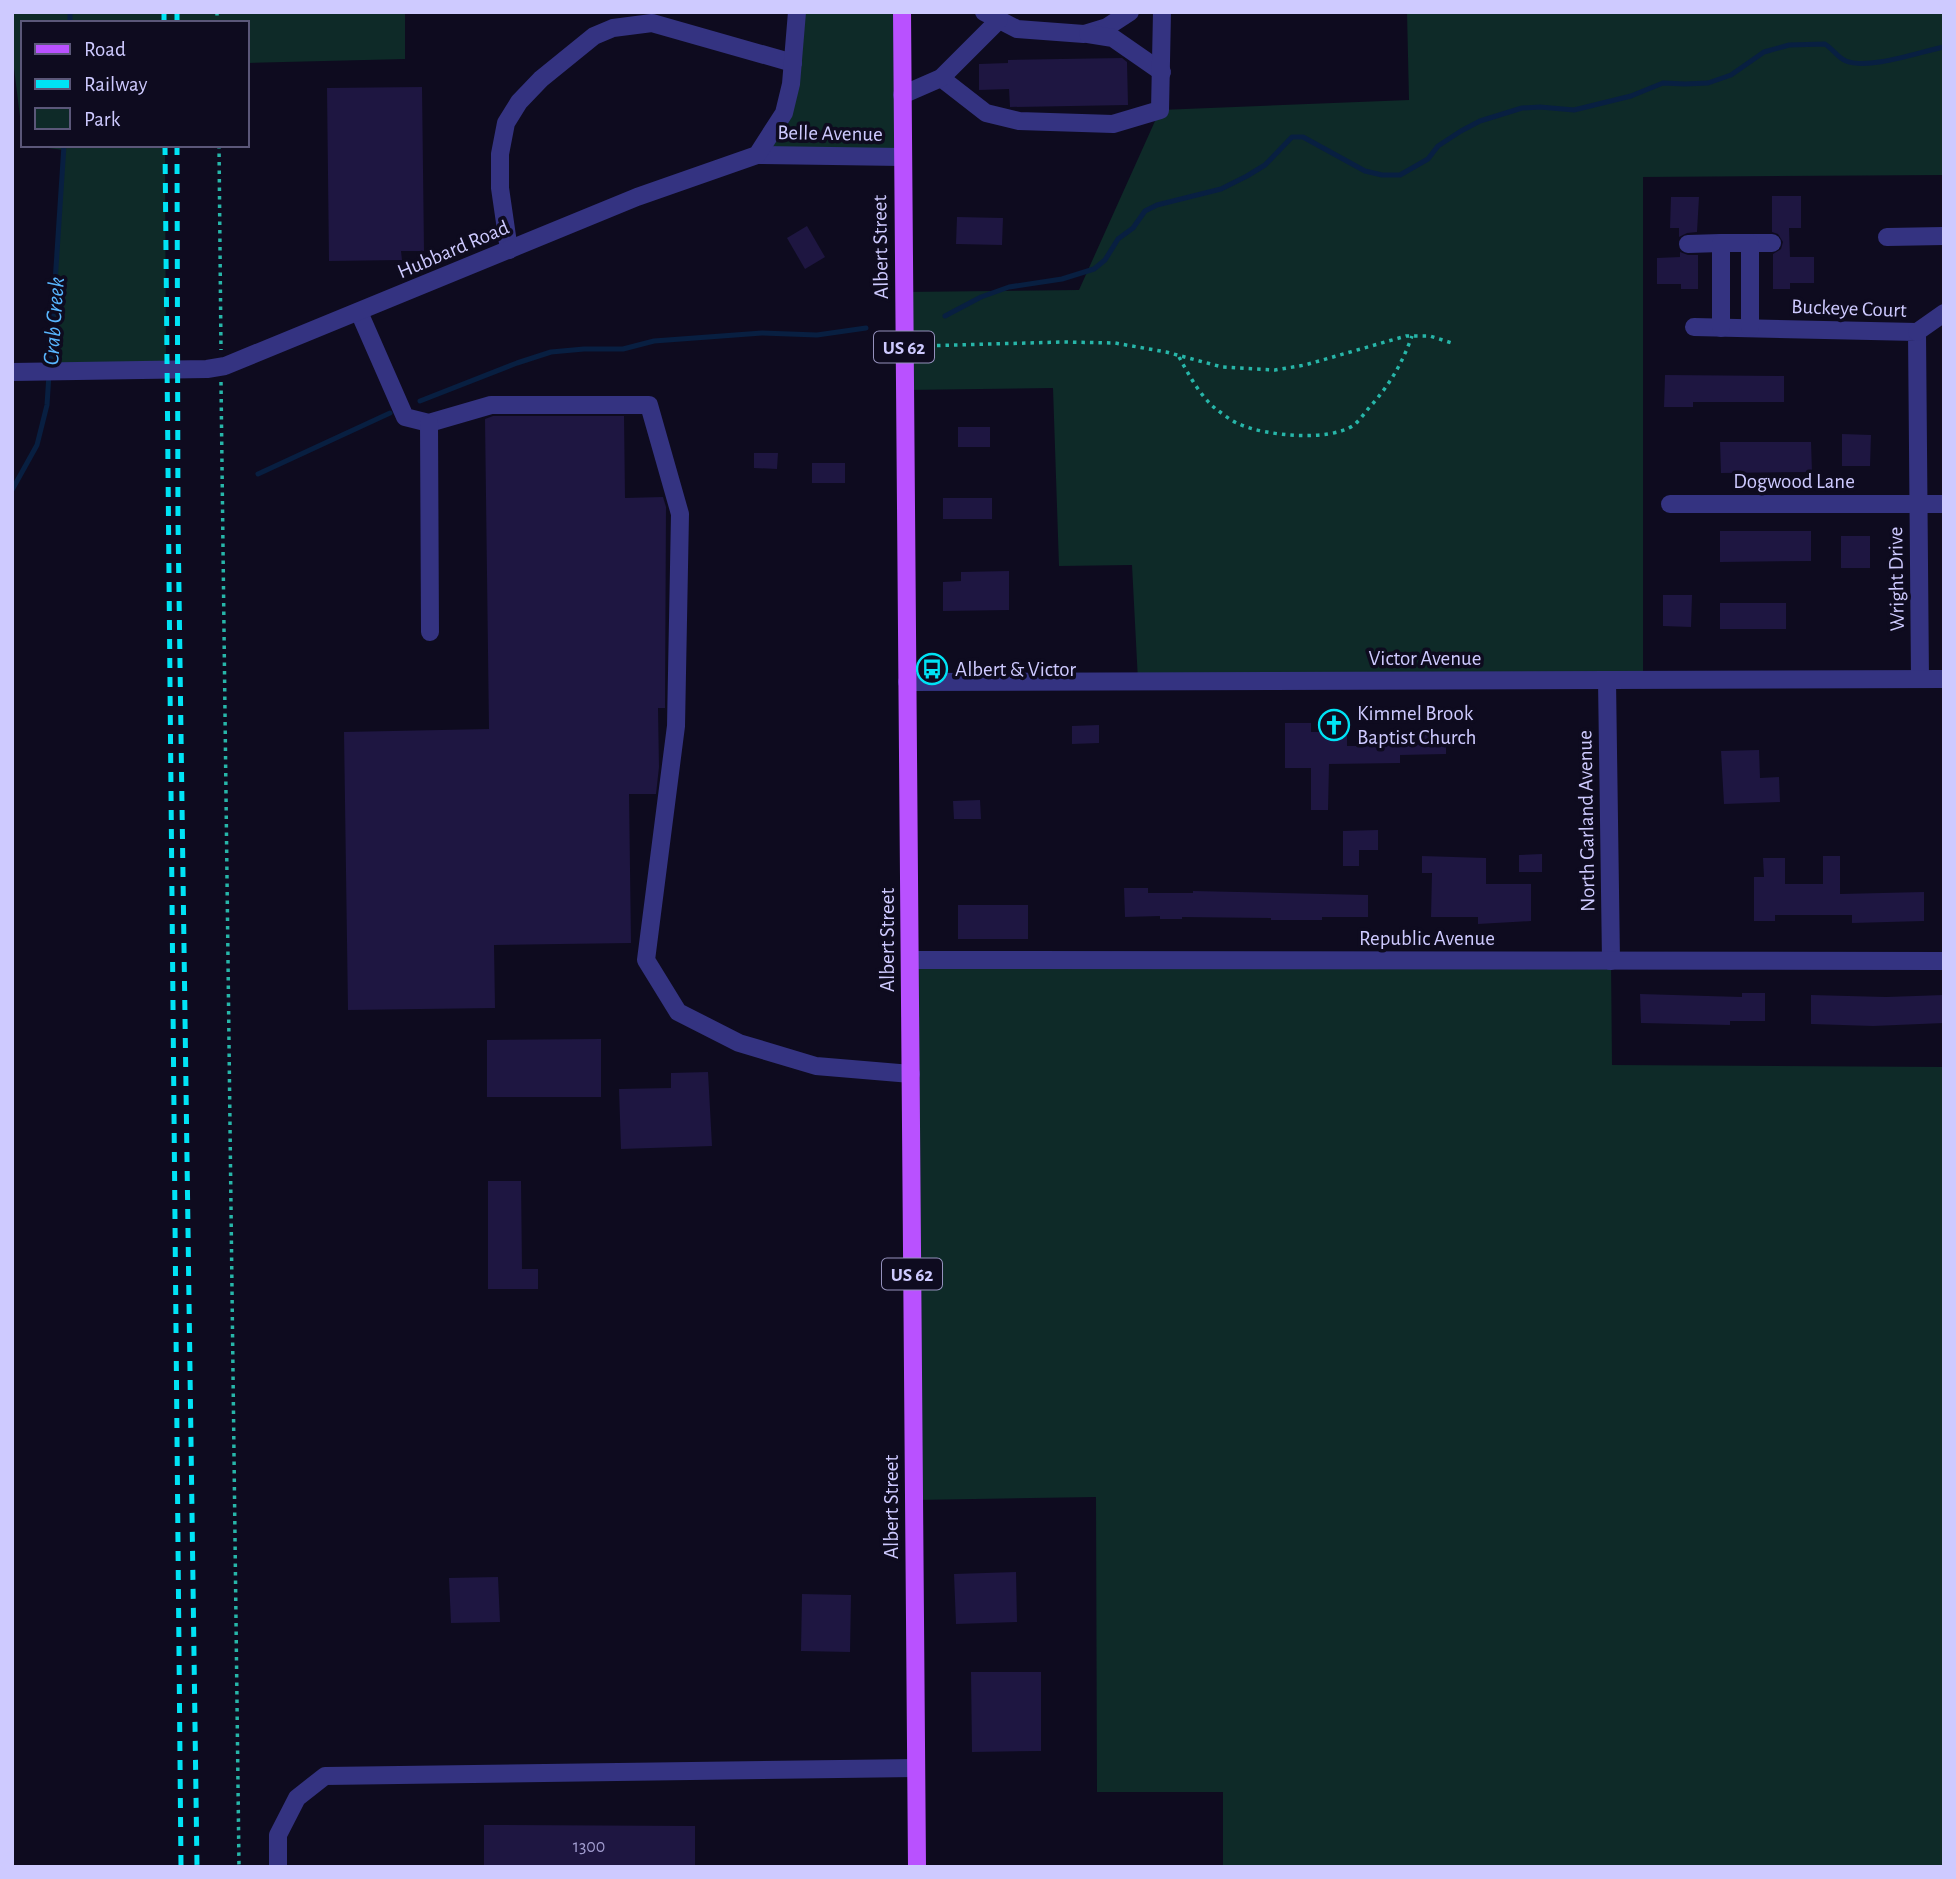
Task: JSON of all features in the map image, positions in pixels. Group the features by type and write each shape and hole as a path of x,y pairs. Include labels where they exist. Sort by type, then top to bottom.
{"main road":[{"name":"Albert Street","path":"902,12 917,1867"}],"street":[{"path":"757,155 784,113 791,84 797,12"},
{"path":"1084,34 1107,27 1130,12"},
{"path":"941,78 986,113 1019,121 1113,124 1135,119 1160,110 1162,12"},
{"path":"902,94 941,78 992,16 1017,29 1113,38 1162,72"},
{"path":"509,250 500,188 500,154 506,123 519,102 541,79 594,36 613,28 652,23 793,63"},
{"name":"Belle Avenue","path":"757,155 902,157"},
{"name":"Hubbard Road","path":"13,372 221,367 359,313 637,197 757,155"},
{"path":"1887,237 1944,236"},
{"path":"1721,243 1721,328"},
{"path":"1750,243 1750,328"},
{"path":"1688,244 1772,243"},
{"path":"359,313 405,417 429,423 491,405 649,405 680,514 676,726 646,960 678,1012 740,1043 816,1066 911,1074"},
{"path":"1917,332 1944,313"},
{"name":"Buckeye Court","path":"1694,327 1917,332 1918,504"},
{"path":"429,423 430,632"},
{"name":"Dogwood Lane","path":"1670,504 1918,504"},
{"name":"Wright Drive","path":"1920,679 1918,504 1944,504"},
{"name":"Victor Avenue","path":"907,682 1944,679"},
{"name":"North Garland Avenue","path":"1607,680 1611,961"},
{"name":"Republic Avenue","path":"910,960 1944,961"},
{"path":"278,1867 278,1835 297,1798 325,1776 916,1769"}],"path":[{"path":"219,147 239,1867"},
{"path":"904,347 1115,343 1222,367 1275,370 1305,365 1364,346 1412,335 1430,335 1455,344"},
{"path":"1178,355 1214,408 1238,424 1288,434 1330,435 1353,425 1378,398 1401,364 1412,335"}],"green space":[{"path":"12,12 405,12 405,59 248,63 248,21 21,21 21,125 12,52"},
{"path":"797,12 902,12 902,157 757,155 784,113"},
{"path":"1407,12 1944,12 1944,175 1643,177 1643,680 1138,681 1132,565 1059,566 1053,388 905,390 904,292 1079,290 1160,110 1409,100"},
{"path":"39,147 165,147 166,370 49,371 64,150"},
{"path":"910,960 1611,961 1612,1065 1944,1067 1944,1867 1223,1867 1223,1792 1097,1792 1096,1497 914,1500"}],"building":[{"path":"1122,58 1127,62 1128,105 1010,107 1009,89 979,90 979,64 1008,63 1008,60"},
{"path":"422,87 424,251 401,251 402,260 329,261 327,88"},
{"path":"1772,196 1801,196 1801,228 1789,228 1790,257 1814,257 1814,283 1790,283 1790,289 1773,289 1773,254 1781,249 1783,242 1778,234 1772,232"},
{"path":"1671,197 1699,197 1697,232 1679,237 1679,228 1670,228"},
{"path":"957,217 1003,218 1002,245 956,244"},
{"path":"807,226 825,257 805,269 787,238"},
{"path":"1680,252 1698,255 1698,289 1681,289 1681,284 1657,284 1657,258 1680,257"},
{"path":"1665,375 1784,376 1784,402 1693,402 1693,407 1664,407"},
{"path":"493,416 624,416 625,498 663,497 666,507 665,708 658,708 659,767 656,794 629,794 631,943 494,945 495,1008 348,1010 344,732 489,729 485,419"},
{"path":"958,427 990,427 990,447 958,447"},
{"path":"1842,434 1871,435 1870,466 1842,466"},
{"path":"1720,442 1811,442 1812,472 1721,473"},
{"path":"754,453 778,453 777,469 754,468"},
{"path":"812,463 845,463 845,483 812,483"},
{"path":"943,498 992,498 992,519 943,519"},
{"path":"1720,531 1811,531 1811,561 1720,562"},
{"path":"1841,536 1870,536 1870,568 1841,568"},
{"path":"1009,571 1009,610 943,611 943,582 961,581 961,572"},
{"path":"1663,595 1692,595 1691,627 1663,626"},
{"path":"1720,603 1786,603 1786,629 1720,629"},
{"path":"1285,723 1311,723 1311,732 1347,732 1347,746 1385,746 1384,731 1446,731 1446,754 1400,755 1400,763 1329,764 1328,810 1311,810 1311,768 1285,768"},
{"path":"1099,725 1099,743 1072,744 1072,726"},
{"path":"1759,750 1760,778 1779,777 1780,802 1724,804 1721,751"},
{"path":"980,800 981,819 954,819 953,801"},
{"path":"1378,830 1378,850 1359,850 1359,866 1343,866 1343,831"},
{"path":"1542,854 1542,872 1519,872 1519,855"},
{"path":"1422,856 1486,858 1486,884 1531,884 1531,921 1478,924 1478,917 1431,917 1432,873 1422,873"},
{"path":"1823,856 1840,856 1840,894 1924,892 1924,921 1852,923 1852,915 1775,915 1775,921 1754,921 1754,877 1764,877 1763,858 1785,858 1785,884 1823,884"},
{"path":"1124,888 1148,888 1148,893 1193,891 1368,895 1368,917 1271,920 1125,917"},
{"path":"958,905 1028,905 1028,939 958,939"},
{"path":"1742,993 1765,993 1765,1021 1730,1021 1730,1025 1641,1023 1640,994 1742,997"},
{"path":"1811,995 1944,995 1944,1023 1873,1026 1811,1024"},
{"path":"601,1039 601,1097 487,1097 487,1040"},
{"path":"708,1072 712,1146 621,1149 619,1089 671,1088 671,1073"},
{"path":"488,1181 521,1181 522,1269 538,1269 538,1289 488,1289"},
{"path":"1016,1572 1017,1622 956,1624 954,1574"},
{"path":"498,1577 500,1622 451,1623 449,1578"},
{"path":"802,1594 851,1595 850,1652 801,1651"},
{"path":"971,1672 1041,1672 1041,1751 972,1752"},
{"path":"484,1825 695,1826 695,1867 484,1867"}],"waterway":[{"name":"Crab Creek","path":"70,12 70,21"},
{"path":"945,316 981,297 1009,287 1062,279 1094,269 1105,260 1118,239 1133,228 1145,211 1157,205 1221,189 1247,176 1265,165 1292,137 1303,137 1365,171 1400,175 1428,159 1438,146 1480,121 1522,108 1574,110 1631,96 1663,83 1708,83 1731,75 1764,52 1789,45 1825,44 1843,60 1856,63 1881,62 1944,47"},
{"name":"Crab Creek","path":"12,490 37,445 47,405 64,147"},
{"path":"420,401 551,352 623,349 654,341 762,333 817,335 866,328"},
{"path":"258,474 390,413"}],"railway":[{"path":"164,12 164,21"},
{"path":"177,12 177,21"},
{"path":"165,147 181,1867"},
{"path":"177,147 178,522 197,1867"}],"place":[{"name":"Albert & Victor","path":"932,669"},
{"name":"Kimmel Brook Baptist Church","path":"1334,725"}]}
